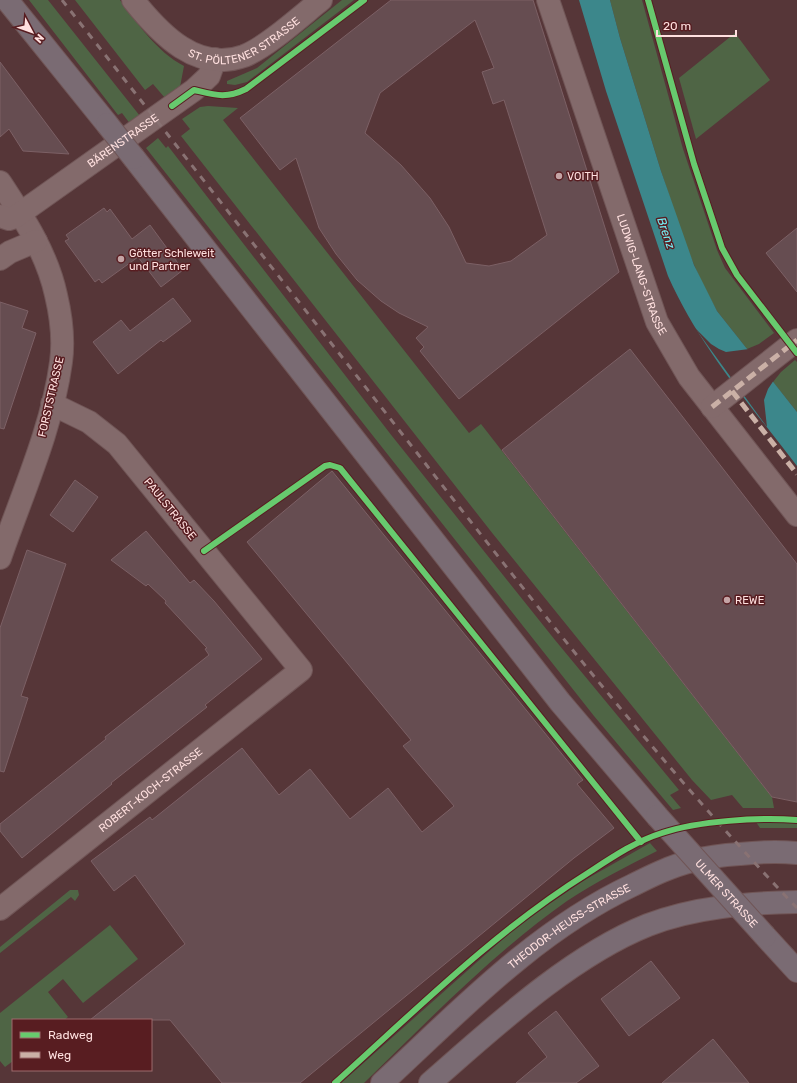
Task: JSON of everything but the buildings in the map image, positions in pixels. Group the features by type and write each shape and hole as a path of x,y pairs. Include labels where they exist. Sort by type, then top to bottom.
{"main road":[{"name":"ULMER STRASSE","path":"8,0 134,158 560,702 657,816 797,971"},
{"name":"THEODOR-HEUSS-STRASSE","path":"382,1083 513,963 548,936 617,892 652,876 691,861 717,856 755,852 797,853"},
{"path":"430,1083 550,984 582,960 617,939 649,925 710,909 747,904 797,902"}],"street":[{"name":"ST. PÖLTENER STRASSE","path":"133,0 165,36 182,49 198,57 215,59 228,59 244,56 262,46 320,0"},
{"name":"LUDWIG-LANG-STRASSE","path":"548,0 657,322 678,360 712,407 797,515"},
{"name":"BÄRENSTRASSE","path":"10,215 199,86 209,76 215,59"},
{"name":"FORSTSTRASSE","path":"0,182 10,215 36,241 51,277 60,315 61,362 44,434 0,558"},
{"path":"0,259 10,252 36,241"},
{"path":"712,407 791,344"},
{"name":"PAULSTRASSE","path":"52,404 89,422 117,444 301,670"},
{"name":"ROBERT-KOCH-STRASSE","path":"0,909 301,670"}],"green space":[{"path":"29,0 48,0 140,116 131,125 122,113 118,115"},
{"path":"75,0 120,0 156,45 184,66 180,87 165,98 153,84 145,90"},
{"path":"342,0 354,0 247,82 235,85 227,84 227,81 257,68"},
{"path":"610,0 642,0 683,149 717,250 725,268 774,333 759,344 747,349 717,311 702,283 686,246 661,171 620,38"},
{"path":"735,33 770,80 696,139 679,78"},
{"path":"208,106 238,108 223,120 469,433 481,424 772,797 774,808 743,808 732,795 711,800 692,780 493,534 181,136 190,129 182,119 200,107"},
{"path":"158,138 166,148 168,146 392,436 555,640 679,790 670,795 681,808 673,810 594,716 146,148"},
{"path":"795,360 797,362 797,412 773,382 781,372"},
{"path":"756,822 797,823 797,828 760,828"},
{"path":"650,843 657,851 612,874 567,901 513,943 437,1011 364,1083 341,1083 521,923 583,881"},
{"path":"70,890 78,890 79,895 75,901 71,897 0,953 0,947"},
{"path":"110,925 138,959 83,1003 63,979 48,992 68,1017 65,1019 12,1019 12,1062 5,1067 0,1061 0,1013"}],"water":[{"name":"Brenz","path":"579,0 610,0 620,38 661,171 694,265 717,311 797,412 797,466 744,398 710,351 681,302 668,276 606,91"}],"pier":[{"path":"695,328 711,344 726,352 749,349 774,380 768,389 764,400 767,427"}],"railway":[{"path":"62,0 562,637 653,748 748,856 797,908"}],"marked path":[{"path":"712,407 797,340"},
{"path":"732,391 797,474"}],"cycle path":[{"path":"172,106 194,90 214,95 226,95 246,89 364,0"},
{"path":"648,0 694,164 722,248 737,275 797,353"},
{"path":"204,551 325,466 330,465 340,468 641,842"},
{"path":"335,1083 457,972 488,946 554,896 624,850 652,836 693,825 765,819 797,820"}],"place":[{"name":"VOITH","path":"559,176"},
{"name":"Götter Schleweit und Partner","path":"121,259"},
{"name":"REWE","path":"727,600"}]}
